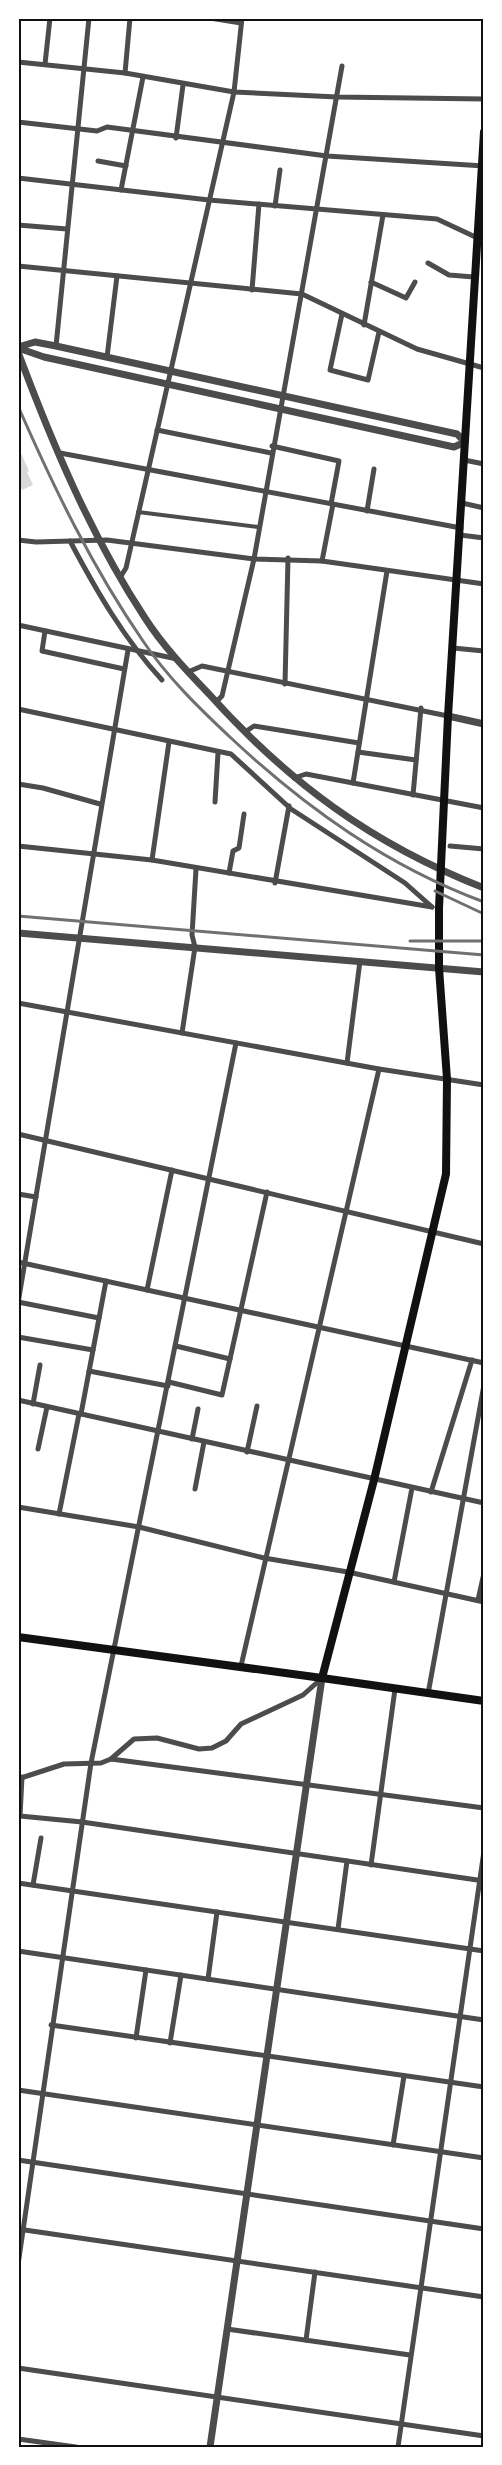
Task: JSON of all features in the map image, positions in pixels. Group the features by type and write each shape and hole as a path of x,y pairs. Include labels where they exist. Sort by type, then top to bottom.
{"main road":[{"path":"322,1678 374,1480 434,1233 446,1174 447,1079 436,908 442,871 448,716 458,580 474,277 480,240 484,132"},
{"path":"18,1637 484,1701"}],"street":[{"path":"45,64 50,18"},
{"path":"56,346 88,18"},
{"path":"125,73 130,18"},
{"path":"121,576 126,568 234,92 242,20 210,18"},
{"path":"18,62 125,73 183,85 234,92 337,97 484,99"},
{"path":"216,702 222,696 254,559 272,446 302,294 342,66"},
{"path":"122,190 143,77"},
{"path":"176,138 183,85"},
{"path":"18,122 97,131 107,127 221,144 327,156 483,166"},
{"path":"98,161 126,166"},
{"path":"274,206 280,170"},
{"path":"18,178 209,200 437,219 480,240"},
{"path":"252,290 259,204"},
{"path":"364,325 383,215"},
{"path":"18,225 67,229"},
{"path":"428,263 449,274 474,277"},
{"path":"18,266 190,285 302,294 417,349 484,368"},
{"path":"107,357 117,276"},
{"path":"371,282 406,298 415,282"},
{"path":"342,314 330,370 368,380 379,332"},
{"path":"35,342 56,346 456,434 465,442 454,447 36,356 18,349 35,342"},
{"path":"18,349 60,453 99,539 146,620 188,672 245,732 294,778 356,824 442,871 484,888"},
{"path":"157,430 271,453"},
{"path":"272,446 339,461 322,561"},
{"path":"60,453 367,511 484,538"},
{"path":"464,460 484,464"},
{"path":"367,511 374,469"},
{"path":"462,503 484,508"},
{"path":"138,512 258,527"},
{"path":"18,540 36,542 99,539 254,559 288,558 322,561 484,584"},
{"path":"70,541 137,651 162,680"},
{"path":"285,684 288,558"},
{"path":"353,783 387,571"},
{"path":"18,625 177,659"},
{"path":"45,631 42,651 124,669"},
{"path":"453,648 484,651"},
{"path":"99,1318 18,1303 21,1263 36,1197 100,804 128,650"},
{"path":"188,672 202,666 285,684 421,708 484,724"},
{"path":"413,795 421,708"},
{"path":"18,709 231,754 289,806 326,834 405,883 436,908"},
{"path":"245,732 254,726 359,743"},
{"path":"152,860 169,742"},
{"path":"358,752 416,760"},
{"path":"215,802 218,753"},
{"path":"294,778 306,774 484,808"},
{"path":"18,784 43,788 100,804"},
{"path":"275,883 289,806"},
{"path":"229,873 233,851 239,848 244,814"},
{"path":"18,846 152,860 275,883 436,908"},
{"path":"450,846 484,849"},
{"path":"182,1033 195,947 192,935 196,868"},
{"path":"18,933 484,972"},
{"path":"347,1063 360,961"},
{"path":"18,1003 380,1069 484,1085"},
{"path":"18,2265 20,2230 34,2163 41,2093 90,1763 169,1384 236,1043"},
{"path":"241,1666 264,1558 290,1462 380,1069"},
{"path":"18,1134 348,1210 484,1244"},
{"path":"147,1290 172,1170"},
{"path":"89,1371 222,1395 267,1192"},
{"path":"18,1194 36,1197"},
{"path":"21,1263 484,1362"},
{"path":"59,1514 106,1281"},
{"path":"18,1337 93,1350"},
{"path":"176,1346 230,1359"},
{"path":"431,1492 472,1360"},
{"path":"33,1404 40,1365"},
{"path":"428,1694 484,1385"},
{"path":"18,1400 290,1462 484,1503"},
{"path":"248,1452 256,1406"},
{"path":"38,1449 47,1407"},
{"path":"192,1439 198,1409"},
{"path":"195,1489 204,1442"},
{"path":"394,1582 412,1488"},
{"path":"18,1507 139,1527 264,1558 348,1572 481,1601 484,1573"},
{"path":"111,1759 134,1739 157,1738 199,1749 212,1748 226,1741 241,1724 312,1689 322,1678"},
{"path":"210,2447 322,1678"},
{"path":"371,1865 395,1689"},
{"path":"482,1881 82,1822 20,1816 20,1778 64,1764 111,1759 484,1808"},
{"path":"33,1885 41,1838"},
{"path":"398,2447 429,2221 482,1881 484,1851"},
{"path":"338,1929 347,1861"},
{"path":"18,1883 484,1951"},
{"path":"208,1979 217,1912"},
{"path":"18,1951 484,2020"},
{"path":"136,2038 146,1970"},
{"path":"171,2043 181,1975"},
{"path":"51,2025 484,2087"},
{"path":"393,2145 404,2076"},
{"path":"18,2090 484,2158"},
{"path":"18,2160 484,2229"},
{"path":"20,2230 484,2297"},
{"path":"306,2340 315,2272"},
{"path":"227,2329 410,2355"},
{"path":"18,2367 484,2436"},
{"path":"18,2439 76,2447"}],"shaded area":[{"path":"19,455 22,455 33,485 22,490 18,481"}],"railway":[{"path":"18,406 60,497 107,585 152,654 184,692 259,764 349,833 414,871 484,902"},
{"path":"435,891 484,914"},
{"path":"18,916 484,955"},
{"path":"410,941 484,941"}]}
